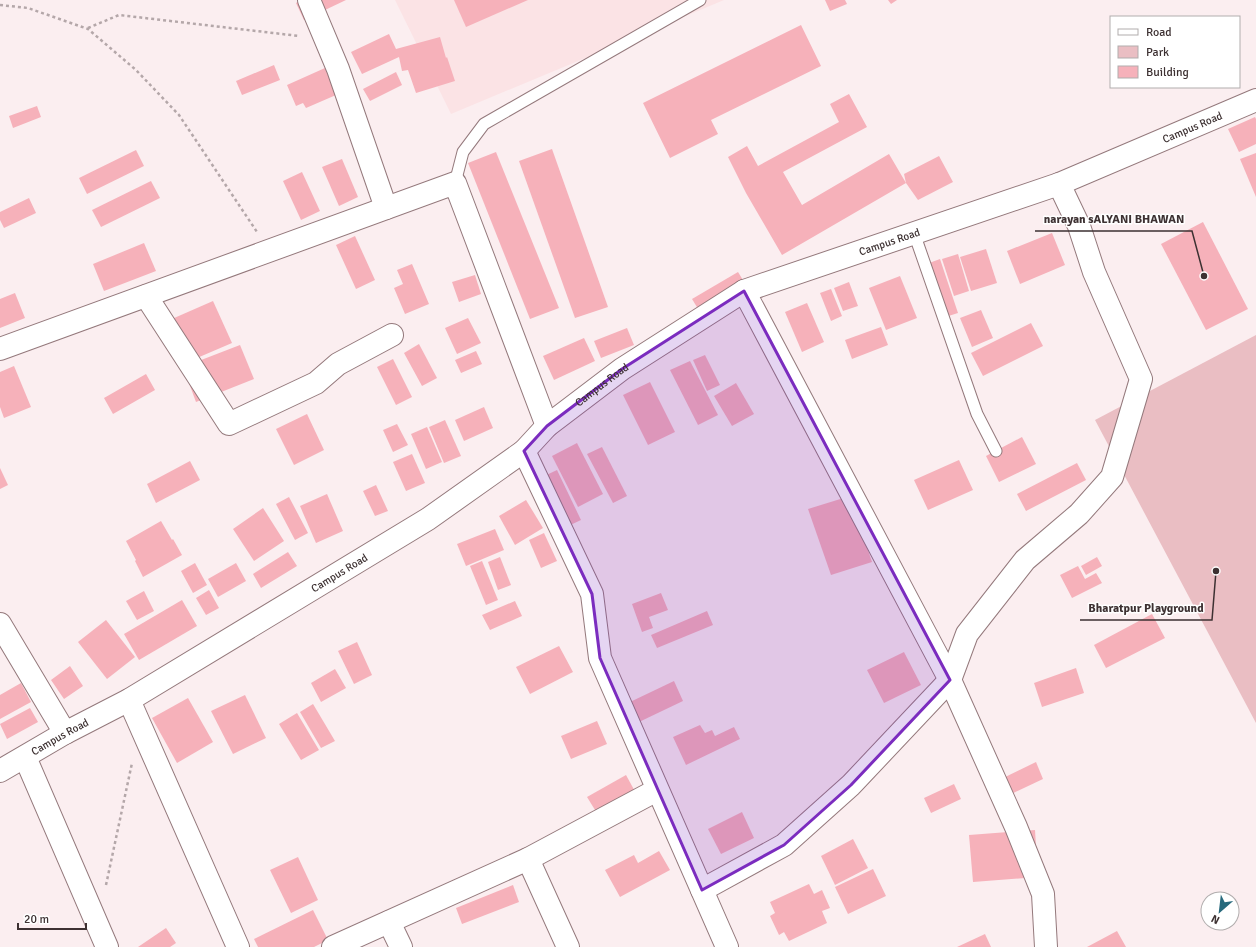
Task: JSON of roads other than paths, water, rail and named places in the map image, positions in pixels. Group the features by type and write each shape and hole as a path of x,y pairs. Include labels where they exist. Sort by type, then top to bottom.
{"street":[{"path":"309,0 338,69 386,208"},
{"name":"Campus Road","path":"0,772 65,733 129,700 428,519 524,451 547,426 622,369 744,291 1059,184 1256,100"},
{"path":"0,349 455,183 547,426"},
{"path":"702,890 784,845 851,785 950,680 967,634 1025,560 1078,514 1112,477 1141,379 1094,272 1079,226 1059,184"},
{"path":"744,291 950,680 1016,827 1043,894 1046,947"},
{"path":"146,296 229,424 316,383 338,364 392,334"},
{"path":"524,451 592,594 600,658 727,947"},
{"path":"0,624 65,733"},
{"path":"129,700 238,947"},
{"path":"25,757 107,947"},
{"path":"333,947 528,859 657,790"},
{"path":"528,859 568,947"},
{"path":"389,922 401,947"}],"lane":[{"path":"455,183 463,152 484,124 700,0"},
{"path":"914,233 977,414 996,451"}],"place":[{"name":"narayan sALYANI BHAWAN","path":"1204,276"},
{"name":"Bharatpur Playground","path":"1216,571"}]}
